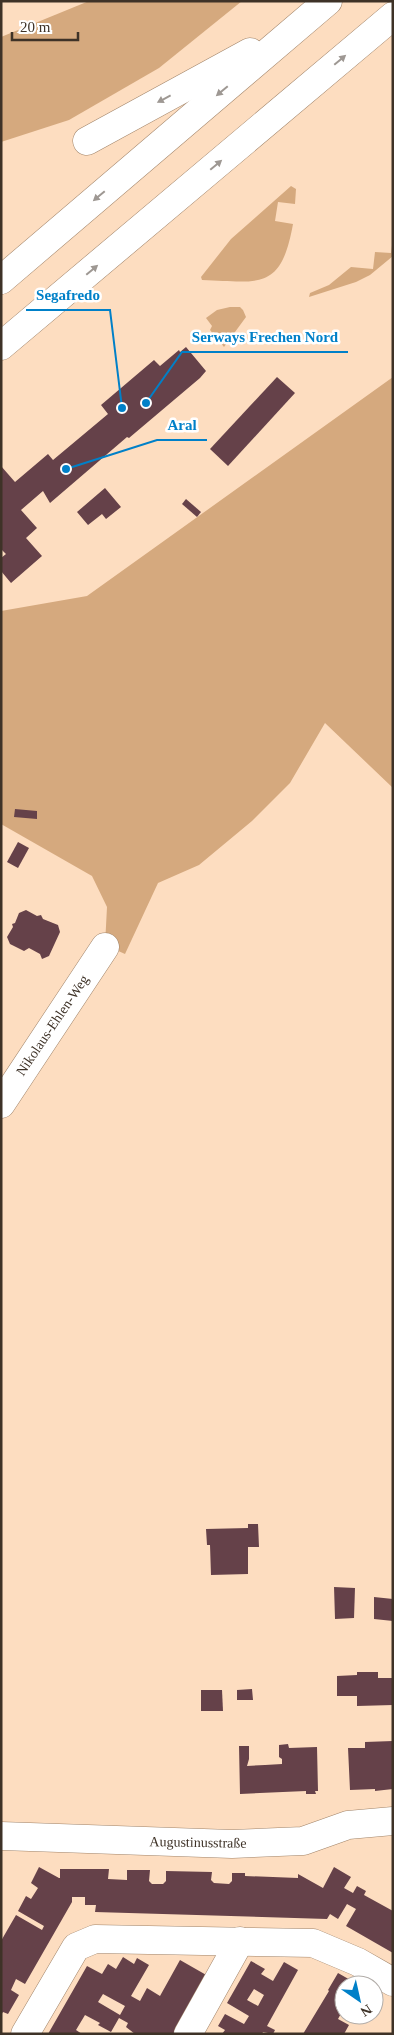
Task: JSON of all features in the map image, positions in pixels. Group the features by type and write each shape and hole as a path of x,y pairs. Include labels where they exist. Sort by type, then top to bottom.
{"main road":[{"path":"1,280 328,1"},
{"path":"1,346 393,16"},
{"path":"87,141 300,25"},
{"name":"Nikolaus-Ehlen-Weg","path":"1,1104 104,947"},
{"name":"Augustinusstraße","path":"1,1836 232,1844 303,1841 348,1825 393,1821"},
{"path":"25,2034 76,1947 95,1939 313,1943 358,1962 393,1982"},
{"path":"188,2034 240,1941"}],"shaded area":[{"path":"89,1 242,1 159,68 69,120 1,142 1,37"},
{"path":"291,186 296,189 295,204 278,202 275,221 293,224 288,246 282,261 274,272 265,278 253,281 202,280 201,277 231,239"},
{"path":"393,238 393,256 370,275 356,282 309,297 310,293 329,285 351,267 373,269 375,252 391,253"},
{"path":"240,307 246,317 224,347 210,330 212,326 206,318 217,310"},
{"path":"393,377 393,788 325,723 290,783 252,821 199,865 158,883 125,954 105,945 107,907 92,876 1,824 1,611 87,596"}],"building":[{"path":"186,347 206,371 200,378 50,503 43,491 21,510 37,528 26,538 42,556 11,583 1,571 1,558 6,554 1,549 1,466 15,482 48,454 53,460 108,414 101,405 154,360 160,366 179,350 180,352"},
{"path":"277,377 295,393 228,466 210,449"},
{"path":"105,488 121,507 106,519 102,514 88,525 77,512"},
{"path":"186,499 201,512 197,517 182,504"},
{"path":"15,809 37,811 37,819 14,817"},
{"path":"18,842 29,848 18,868 7,862"},
{"path":"26,910 37,916 41,915 43,919 58,925 60,932 49,956 42,959 40,954 29,948 24,951 10,944 7,937 19,913"},
{"path":"248,1524 258,1524 259,1547 248,1547 248,1574 211,1575 210,1545 207,1545 206,1529 248,1528"},
{"path":"334,1587 355,1588 354,1618 335,1619"},
{"path":"374,1597 393,1599 393,1621 374,1619"},
{"path":"357,1672 378,1672 378,1678 393,1678 393,1705 357,1706 357,1696 337,1696 337,1676 357,1675"},
{"path":"252,1689 253,1700 237,1700 237,1690"},
{"path":"201,1690 222,1690 223,1711 201,1711"},
{"path":"393,1741 393,1789 375,1791 375,1789 350,1790 348,1748 365,1748 365,1742"},
{"path":"288,1744 289,1748 317,1747 318,1791 315,1791 316,1794 306,1794 306,1791 240,1794 239,1746 249,1746 247,1766 282,1764 282,1759 279,1757 279,1745"},
{"path":"39,1867 59,1878 60,1869 109,1869 108,1879 127,1880 127,1870 150,1870 149,1881 152,1884 163,1884 166,1881 166,1871 212,1872 211,1880 214,1883 229,1884 232,1881 232,1873 245,1873 245,1876 298,1878 298,1874 323,1888 334,1867 351,1877 344,1888 353,1893 357,1886 366,1891 364,1895 393,1911 393,1953 346,1926 356,1909 347,1904 338,1919 330,1914 327,1919 95,1912 96,1905 85,1905 85,1897 72,1897 72,1902 25,1984 16,1979 11,1990 19,1995 8,2014 3,2012 1,2015 1,1941 16,1915 42,1930 44,1926 18,1911 26,1896 31,1899 38,1888 31,1883"},
{"path":"123,1957 134,1964 137,1958 149,1965 131,1996 140,2001 147,1988 160,1996 180,1960 208,1976 175,2034 135,2034 126,2027 128,2023 119,2018 111,2032 98,2025 100,2023 85,2015 76,2030 82,2034 48,2034 87,1966 102,1974 108,1964 116,1969","holes":["103,1994 125,2006 120,2015 98,2002"]},
{"path":"251,1961 265,1969 261,1974 273,1981 284,1962 298,1970 267,2026 275,2030 273,2034 263,2032 262,2034 222,2034 225,2030 218,2026 225,2014 244,2024 249,2016 227,2003","holes":["254,1989 264,1995 258,2006 247,2000"]},
{"path":"334,1980 334,2025 349,2025 344,2034 303,2034 329,1991"}],"place":[{"name":"Serways Frechen Nord","path":"146,403"},
{"name":"Segafredo","path":"122,408"},
{"name":"Aral","path":"66,469"}]}
